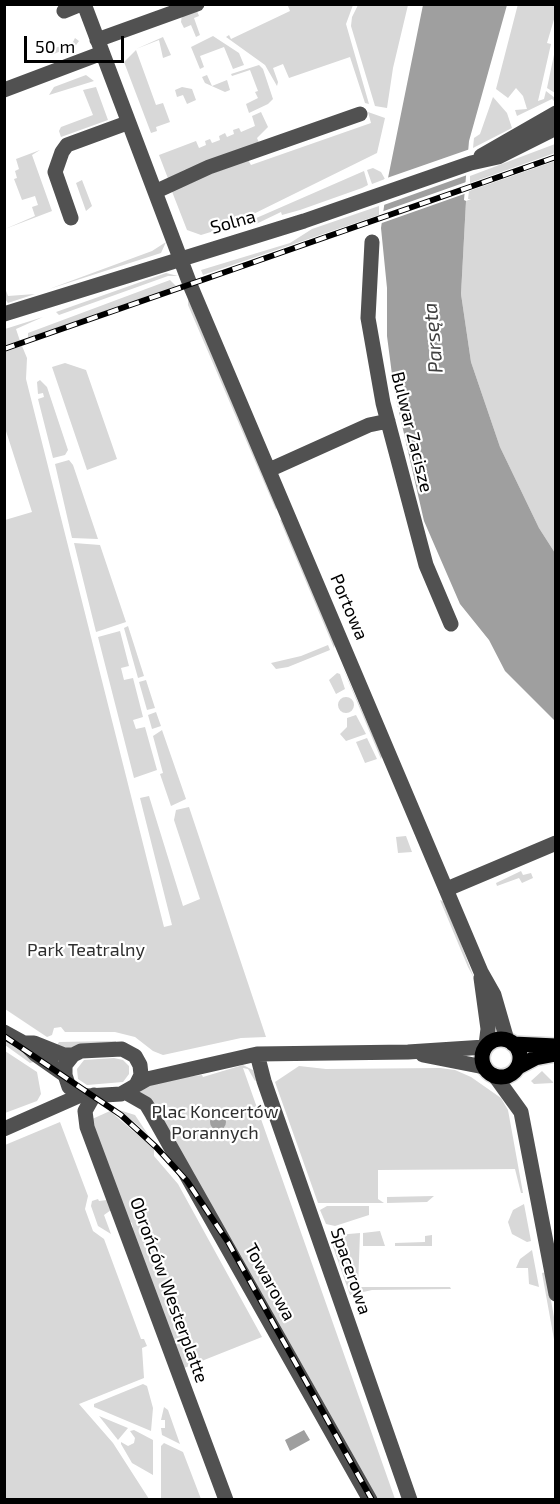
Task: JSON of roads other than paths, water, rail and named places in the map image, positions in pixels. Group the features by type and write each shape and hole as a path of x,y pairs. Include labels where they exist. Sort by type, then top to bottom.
{"main road":[{"path":"555,1046 497,1039 485,1046 482,1057 490,1072 508,1075 518,1066 536,1058 555,1054"},
{"path":"510,1042 519,1053 518,1066"}],"street":[{"path":"64,11 83,4"},
{"name":"Portowa","path":"83,4 180,258 481,972 494,995 510,1042"},
{"path":"4,90 196,4"},
{"name":"Solna","path":"471,163 555,113"},
{"path":"159,190 209,167 360,114"},
{"path":"71,218 55,172 62,152 67,145 127,123"},
{"name":"Solna","path":"4,314 380,195 471,163 498,157 555,128"},
{"name":"Bulwar Zacisze","path":"372,242 368,318 388,421 426,565 451,624"},
{"path":"268,470 369,425 388,421"},
{"path":"447,889 555,843"},
{"name":"Portowa","path":"481,972 488,1029 485,1046"},
{"path":"4,1032 24,1043 65,1079 88,1095"},
{"path":"24,1043 34,1043 73,1055 85,1050 101,1052 122,1049 156,1069 177,1071"},
{"path":"4,1129 57,1105 88,1095 131,1089 147,1079 257,1054 408,1052 485,1046"},
{"path":"408,1052 490,1072 521,1112 555,1294"},
{"name":"Spacerowa","path":"257,1054 264,1081 410,1500"},
{"path":"57,1105 65,1079 66,1065 73,1055"},
{"path":"131,1089 141,1075 138,1060"},
{"name":"Towarowa","path":"131,1089 146,1104 152,1114 370,1500"},
{"name":"Obrońców Westerplatte","path":"88,1095 85,1111 87,1126 226,1500"}],"water":[{"name":"Parsęta","path":"423,5 507,5 469,141 464,200 466,201 461,294 471,362 500,447 539,528 555,553 555,721 505,671 489,640 460,604 424,521 394,390 387,336 387,288 381,228 388,178"},
{"path":"218,1114 224,1116 226,1122 224,1128 218,1130 212,1128 210,1122 212,1116"},
{"path":"304,1430 310,1440 290,1451 285,1440"}],"railway":[{"path":"4,349 556,157"},
{"path":"4,1036 121,1115 156,1147 187,1181 228,1242 372,1500"}],"park label":[{"name":"Park Teatralny","path":"86,950"},
{"name":"Plac Koncertów Porannych","path":"215,1122"}]}
